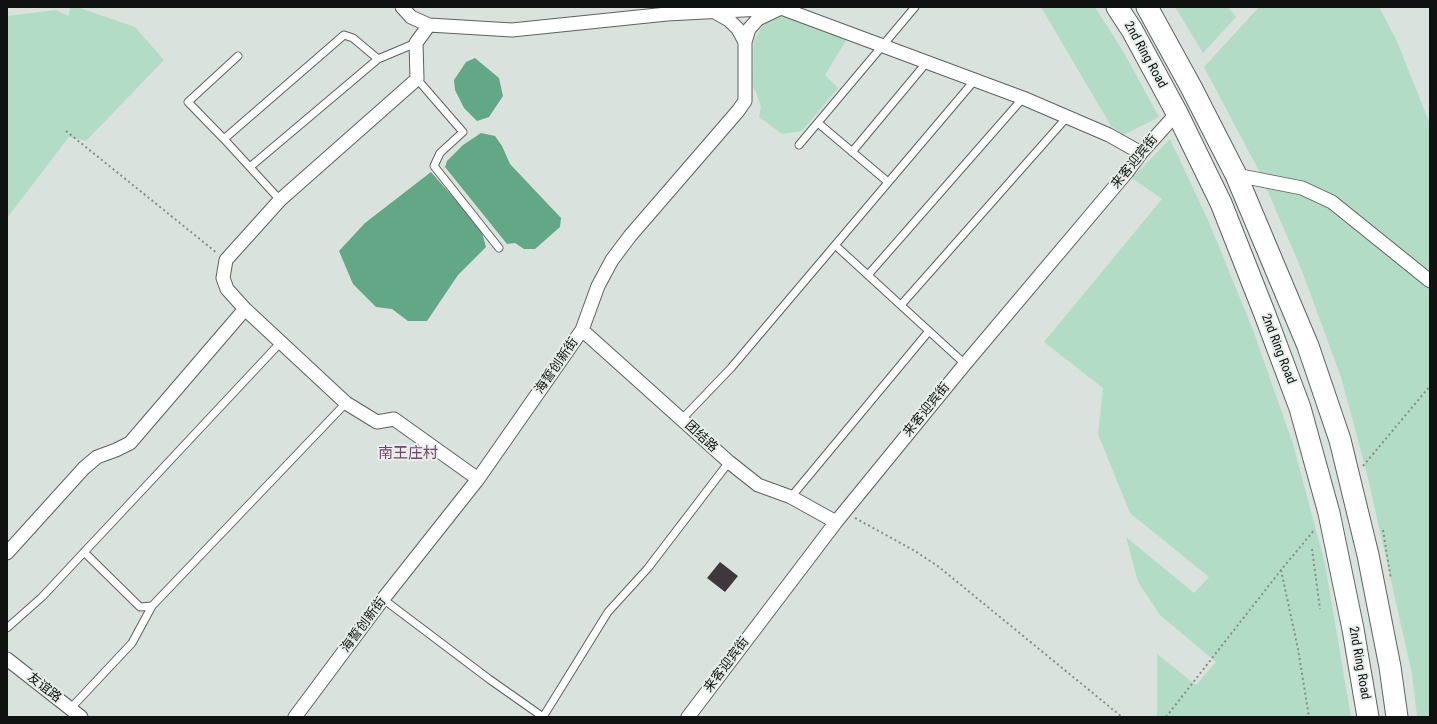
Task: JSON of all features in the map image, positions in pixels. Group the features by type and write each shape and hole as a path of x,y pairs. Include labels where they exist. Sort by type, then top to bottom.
{"main road":[{"name":"2nd Ring Road","path":"1117,7 1132,30 1177,113 1221,203 1300,408 1329,513 1353,628 1368,717"},
{"name":"2nd Ring Road","path":"1147,7 1192,88 1236,175 1308,346 1340,440 1368,555 1390,667 1397,717"}],"street":[{"path":"402,7 411,17 429,25 512,30 663,10 713,11 781,7 1068,116 1109,135 1141,153"},
{"name":"海誓创新街","path":"295,717 383,599 478,478 582,330 598,286 612,260 630,236 745,101 745,42 749,29 758,19 781,7"},
{"path":"713,11 729,20 738,29 745,42"},
{"path":"429,25 416,43 417,80 280,200 226,260 223,278 227,290 245,309 346,403 377,422 394,419 478,478"},
{"name":"来客迎宾街","path":"688,717 840,517 965,364 1128,172 1141,153 1177,113"},
{"path":"1236,175 1302,188 1332,202 1430,281"},
{"path":"7,553 84,468 97,457 130,443 245,309"},
{"name":"团结路","path":"582,330 729,462 758,485 840,517"},
{"name":"友谊路","path":"7,659 81,717"}],"lane":[{"path":"799,145 914,7"},
{"path":"224,139 344,35 353,38 378,58"},
{"path":"250,167 378,58 416,43"},
{"path":"238,56 188,102 280,200"},
{"path":"852,152 927,62"},
{"path":"417,80 463,132 440,153 434,166 499,248"},
{"path":"682,419 731,368 974,80"},
{"path":"868,275 1023,98"},
{"path":"901,305 1068,116"},
{"path":"818,123 888,182"},
{"path":"835,245 965,364"},
{"path":"791,497 929,331"},
{"path":"7,628 42,597 281,342"},
{"path":"71,708 132,643 152,606 346,403"},
{"path":"383,599 489,679 543,717 608,612 648,568 729,462"},
{"path":"84,552 140,607 152,606"}],"path":[{"path":"66,131 226,260"},
{"path":"1350,481 1430,386"},
{"path":"1166,717 1281,570 1329,513"},
{"path":"840,517 915,551 939,567 1122,717"},
{"path":"1383,530 1392,583"},
{"path":"1312,548 1320,609"},
{"path":"1281,570 1298,649 1308,717"}],"shaded area":[{"path":"70,7 77,7 135,27 164,60 86,141 69,137 7,218 7,16 56,10 69,16"},
{"path":"1041,7 1095,7 1123,51 1159,117 1124,135 1111,126"},
{"path":"1175,7 1228,7 1236,17 1203,53"},
{"path":"1259,7 1379,7 1396,39 1430,124 1430,717 1417,717 1412,674 1367,474 1341,377 1302,271 1259,171 1204,67"},
{"path":"780,16 789,17 847,39 825,75 838,88 802,131 782,134 759,117 761,106 753,86 754,40 765,22"},
{"path":"475,58 499,78 503,96 489,117 477,121 464,108 455,90 454,80 466,62"},
{"path":"481,133 495,136 502,146 510,164 561,218 560,227 535,249 524,249 515,243 507,244 445,167 447,161 463,145"},
{"path":"1170,139 1208,220 1253,330 1293,444 1325,564 1351,717 1157,717 1157,654 1196,685 1216,662 1160,615 1138,582 1126,537 1194,593 1209,577 1130,513 1098,434 1103,388 1044,342 1162,199 1132,178"},
{"path":"431,172 481,229 486,247 458,275 427,321 408,321 392,309 376,307 353,284 339,251 365,223"}],"building":[{"path":"720,562 738,576 725,592 707,578"}],"district":[{"name":"南王庄村","path":"408,454"}]}
